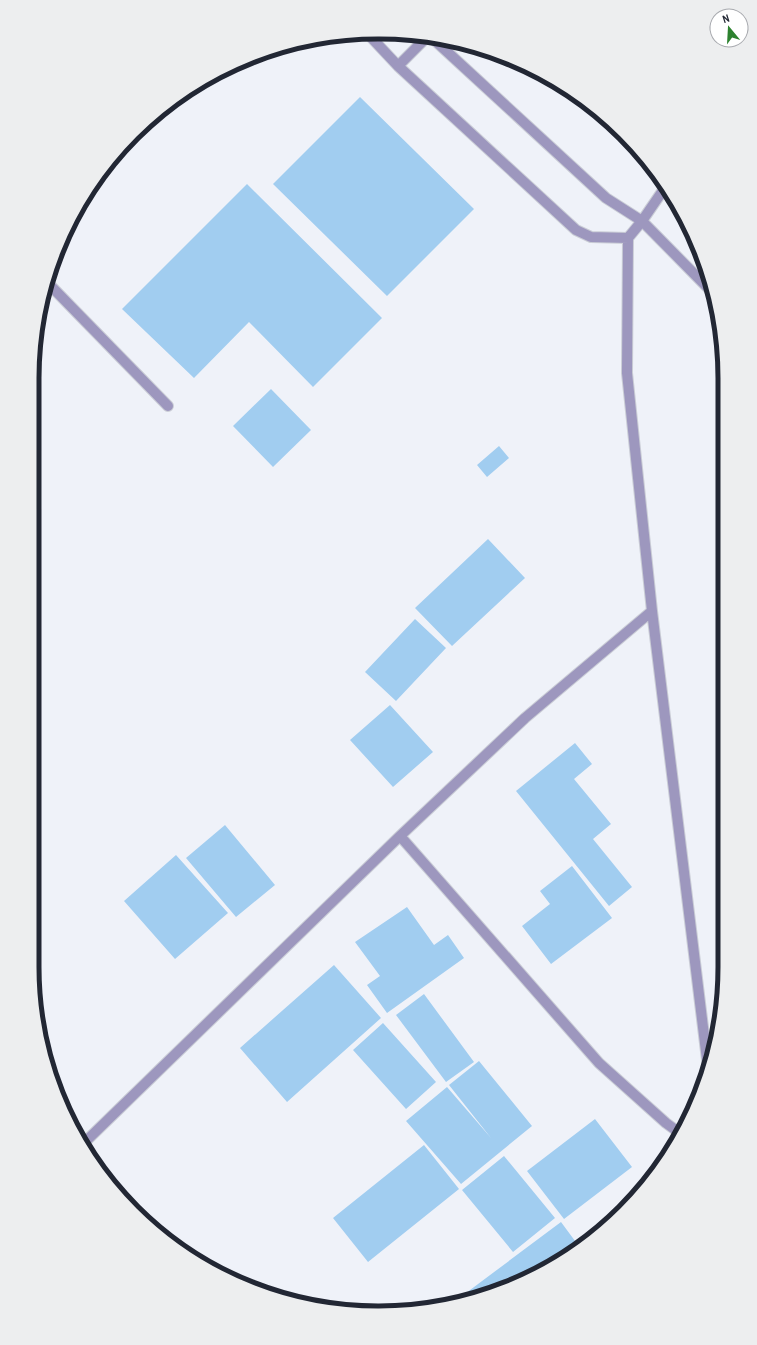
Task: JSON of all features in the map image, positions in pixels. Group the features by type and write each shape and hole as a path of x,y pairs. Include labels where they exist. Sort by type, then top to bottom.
{"street":[{"path":"373,39 398,66 576,230 591,237 628,238"},
{"path":"398,66 423,42"},
{"path":"439,45 606,198 642,221 704,284"},
{"path":"662,192 628,238 627,374 652,611 706,1053"},
{"path":"52,287 168,406"},
{"path":"87,1140 400,836 526,718 652,611"},
{"path":"400,836 599,1063 676,1130"}],"building":[{"path":"360,97 474,209 387,296 273,184"},
{"path":"247,184 382,318 313,387 249,322 194,378 122,309"},
{"path":"271,389 311,430 273,467 233,426"},
{"path":"499,446 509,458 487,477 477,465"},
{"path":"488,539 525,578 452,646 415,608"},
{"path":"415,619 446,648 396,701 365,672"},
{"path":"390,705 433,752 393,787 350,740"},
{"path":"575,743 592,764 574,779 611,824 593,839 632,887 609,906 516,791"},
{"path":"225,825 275,885 236,917 186,858"},
{"path":"176,855 228,913 175,959 124,901"},
{"path":"572,866 612,918 551,964 522,926 550,904 540,891"},
{"path":"407,907 434,945 448,935 464,958 387,1013 367,985 380,976 355,942"},
{"path":"334,965 381,1018 287,1102 240,1048"},
{"path":"424,994 474,1062 446,1082 396,1015"},
{"path":"383,1023 436,1082 406,1109 353,1050"},
{"path":"479,1061 532,1126 461,1184 406,1121 447,1087 491,1138 449,1085"},
{"path":"595,1119 632,1167 564,1219 527,1171"},
{"path":"424,1145 459,1189 368,1262 333,1218"},
{"path":"504,1156 555,1218 513,1252 462,1190"},
{"path":"561,1222 576,1242 548,1261 529,1271 488,1288 464,1294"}]}
